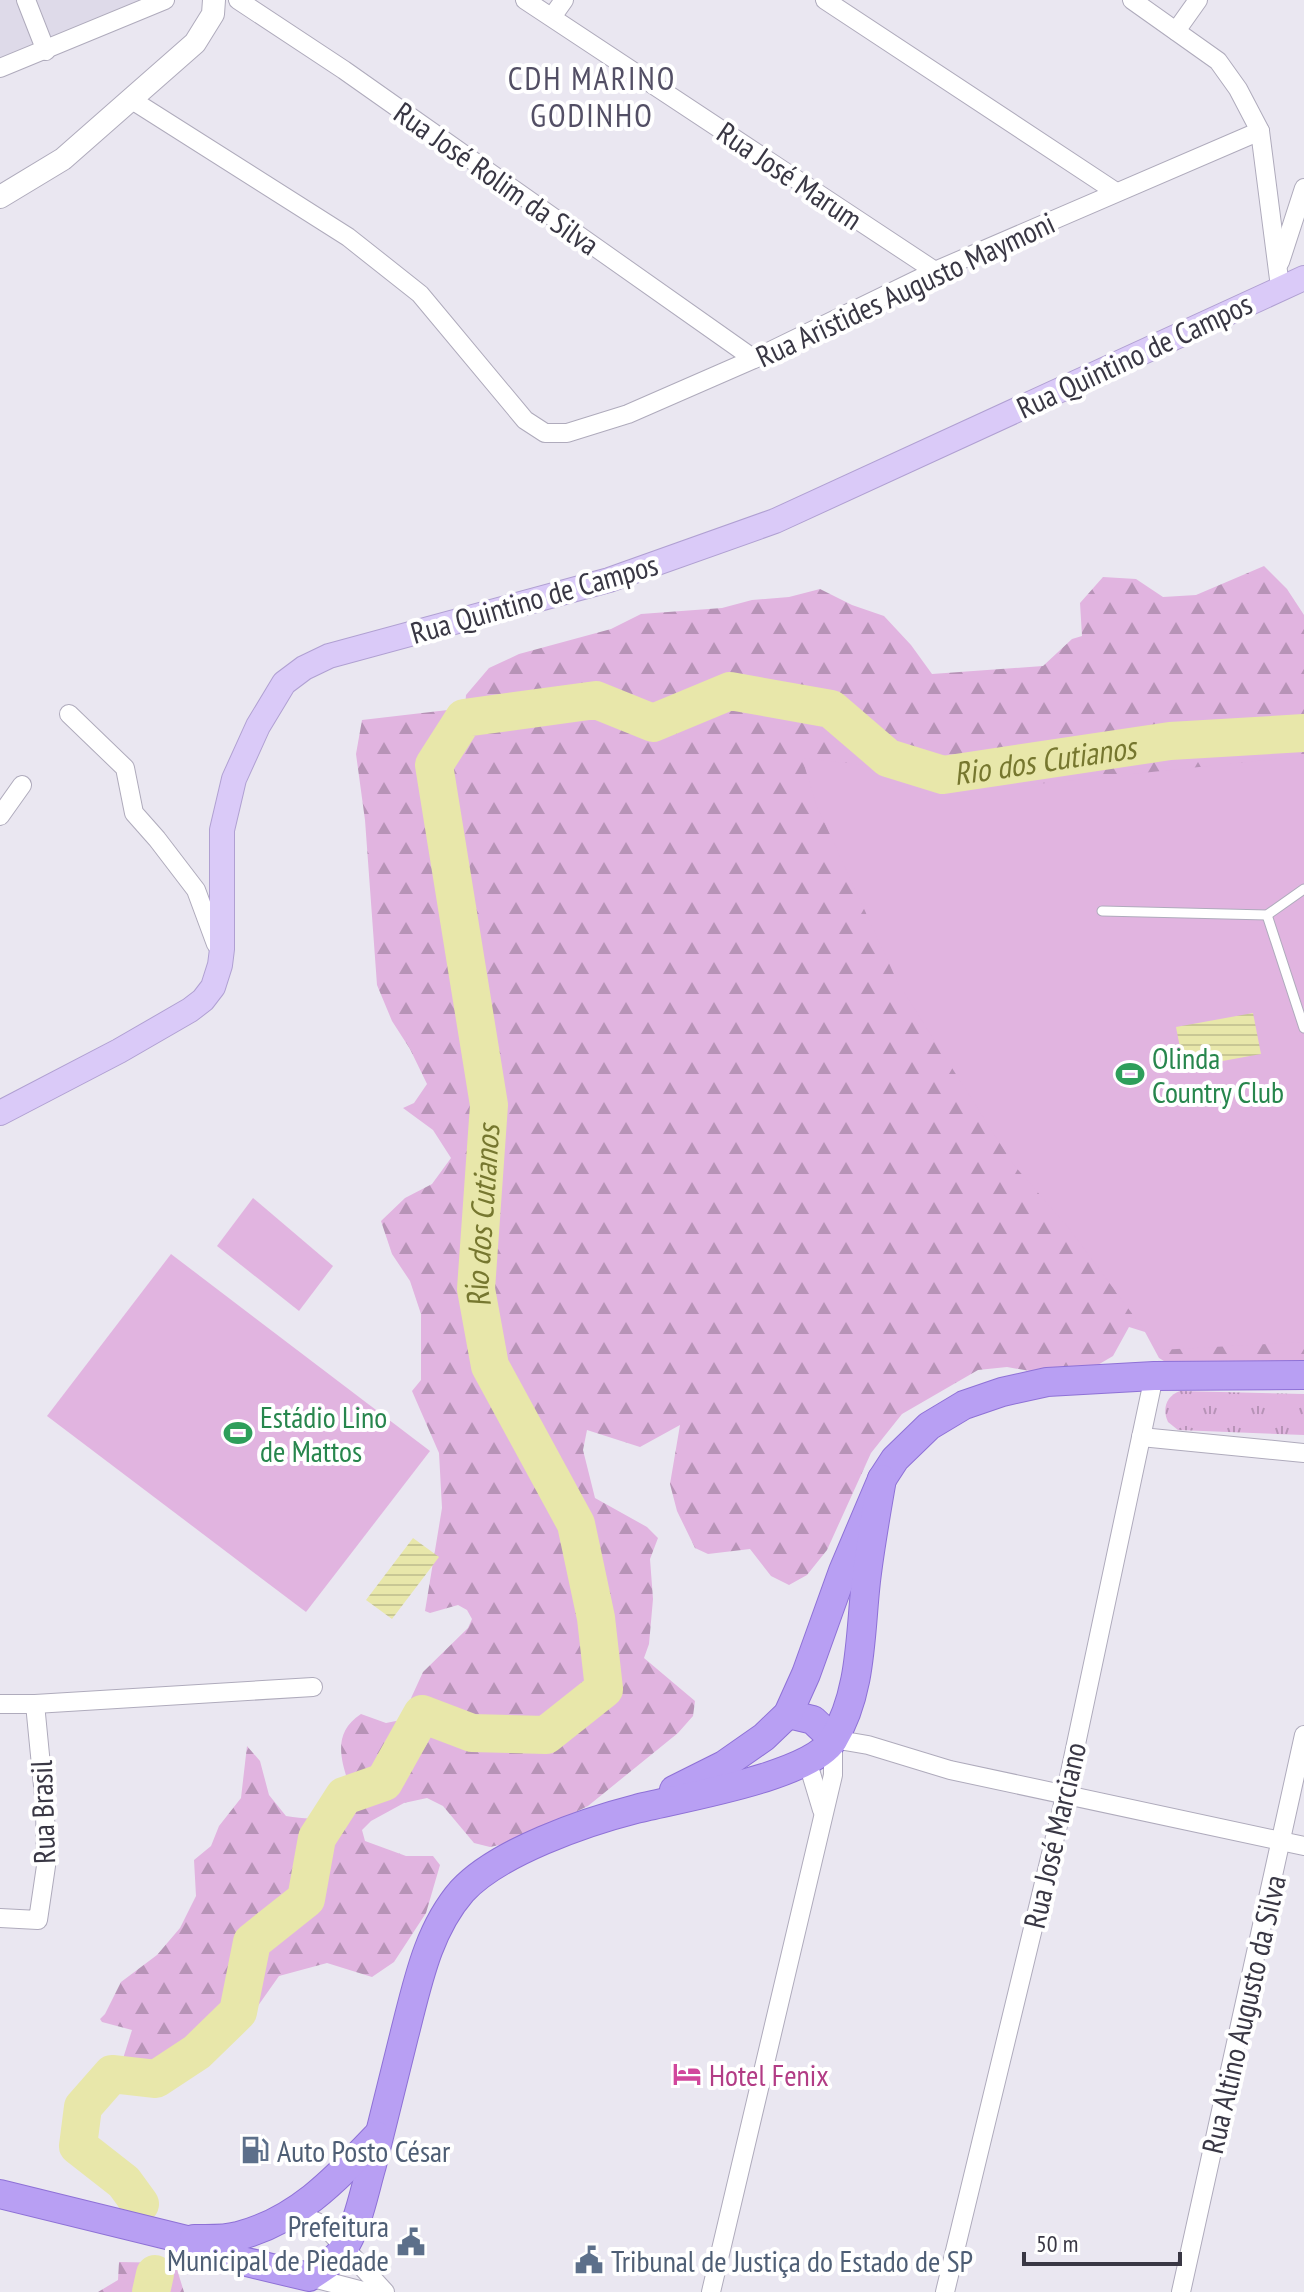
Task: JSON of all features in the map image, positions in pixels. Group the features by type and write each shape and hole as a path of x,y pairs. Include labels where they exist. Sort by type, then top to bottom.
{"main road":[{"name":"Rua Quintino de Campos","path":"0,1113 181,1016 208,994 220,965 222,830 227,800 258,726 284,683 304,668 329,656 609,580 775,521 1279,278 1304,278"},
{"path":"0,2194 187,2240 234,2259 309,2277 344,2249 362,2203 419,1978 435,1931 463,1891 499,1861 634,1809 724,1765 783,1719 806,1674 843,1571 882,1479 895,1459 929,1426 964,1405 1047,1382 1154,1376 1304,1375"},
{"path":"634,1809 714,1792 807,1760 825,1749 833,1739 858,1671 866,1579 882,1479"},
{"path":"783,1719 813,1720 833,1739"},
{"path":"783,1719 785,1747 807,1760"},
{"path":"187,2240 235,2237 295,2213 336,2180 380,2132"}],"street":[{"path":"26,0 46,51"},
{"path":"0,68 165,0"},
{"path":"0,197 63,159 195,43 213,14 214,0"},
{"name":"Rua José Rolim da Silva","path":"238,0 344,70 754,359"},
{"name":"Rua José Marum","path":"525,0 935,271"},
{"path":"552,17 564,0"},
{"path":"825,0 1116,192"},
{"path":"1132,0 1218,61 1238,89 1260,131 1279,278"},
{"path":"1176,31 1198,0"},
{"name":"Rua Aristides Augusto Maymoni","path":"132,100 348,237 420,294 525,420 545,433 567,433 628,414 754,359 935,271 1260,131"},
{"path":"1279,278 1304,188"},
{"path":"69,714 125,768 134,813 196,890 214,934 220,965"},
{"path":"0,816 22,785"},
{"name":"Rua José Marciano","path":"945,2292 1065,1796 1154,1376"},
{"path":"1141,1437 1304,1453"},
{"path":"0,1704 313,1687"},
{"name":"Rua Brasil","path":"0,1918 38,1920 46,1866 45,1806 35,1704"},
{"name":"Rua Altino Augusto da Silva","path":"1181,2292 1304,1735"},
{"path":"711,2292 833,1775 833,1739 868,1745 950,1770 1304,1846"},
{"path":"807,1760 823,1813"},
{"path":"295,2213 317,2222 332,2234 385,2292"},
{"path":"309,2277 367,2292"}],"lane":[{"path":"1102,911 1267,915 1304,889"},
{"path":"1267,915 1304,1028"}],"shaded area":[{"path":"0,0 150,0 0,59"},
{"path":"1253,1013 1261,1054 1184,1068 1176,1027"},
{"path":"413,1538 439,1557 392,1619 366,1600"}],"green space":[{"path":"1264,566 1287,589 1304,615 1304,1379 1185,1374 1159,1358 1145,1332 1129,1327 1113,1356 1096,1366 1058,1376 1007,1367 978,1370 902,1414 871,1453 827,1550 807,1575 789,1585 771,1576 750,1549 708,1554 695,1548 677,1511 670,1484 680,1425 640,1447 587,1430 583,1450 595,1498 647,1527 658,1538 650,1559 653,1599 649,1644 644,1658 695,1701 693,1716 678,1733 588,1806 513,1842 490,1847 474,1843 443,1806 427,1798 404,1803 371,1821 362,1830 365,1841 406,1856 433,1856 440,1865 426,1913 394,1962 372,1977 327,1963 279,1976 255,2010 217,2035 175,2073 142,2089 129,2085 121,2065 132,2030 100,2019 121,1982 157,1955 180,1928 196,1896 194,1860 211,1846 219,1826 241,1798 247,1746 260,1761 269,1795 286,1816 316,1818 331,1814 352,1793 341,1750 345,1731 351,1722 361,1714 386,1723 401,1720 423,1672 468,1628 472,1619 467,1610 458,1605 430,1613 425,1611 442,1508 439,1453 412,1391 421,1380 421,1314 410,1281 392,1254 381,1221 405,1198 432,1184 451,1158 433,1130 403,1108 414,1103 427,1084 392,1021 377,985 365,820 356,754 362,720 465,708 466,695 489,668 519,654 611,629 641,614 722,608 820,589 884,616 932,674 1043,666 1072,639 1082,636 1080,603 1103,577 1136,579 1163,597 1196,595"},
{"name":"Olinda Country Club","path":"1304,756 1304,1342 1159,1350 1068,1227 1013,1164 898,983 816,804 802,758 1037,784"},
{"path":"253,1198 333,1266 299,1311 217,1246"},
{"name":"Estádio Lino de Mattos","path":"171,1254 430,1451 306,1612 47,1416"},
{"path":"1180,1391 1304,1394 1304,1435 1178,1430 1168,1422 1165,1408 1171,1396"},
{"path":"119,2262 175,2263 184,2292 98,2292 118,2280"}],"waterway":[{"name":"Rio dos Cutianos","path":"140,2204 124,2182 78,2146 83,2107 112,2074 156,2079 197,2052 238,2012 252,1942 306,1899 317,1838 344,1796 384,1782 422,1714 472,1733 546,1735 604,1689 596,1618 576,1524 490,1366 476,1289 489,1105 434,765 464,718 596,700 653,723 730,691 831,709 888,758 943,775 1170,741 1304,733"},
{"name":"Rio dos Cutianos","path":"151,2292 155,2274"}],"place":[{"name":"Olinda Country Club","path":"1130,1074"},
{"name":"Estádio Lino de Mattos","path":"238,1433"},
{"name":"Hotel Fenix","path":"687,2074"},
{"name":"Auto Posto César","path":"255,2150"},
{"name":"Prefeitura Municipal de Piedade","path":"411,2242"},
{"name":"Tribunal de Justiça do Estado de SP","path":"589,2260"}],"district":[{"name":"CDH MARINO GODINHO","path":"592,96"}]}
